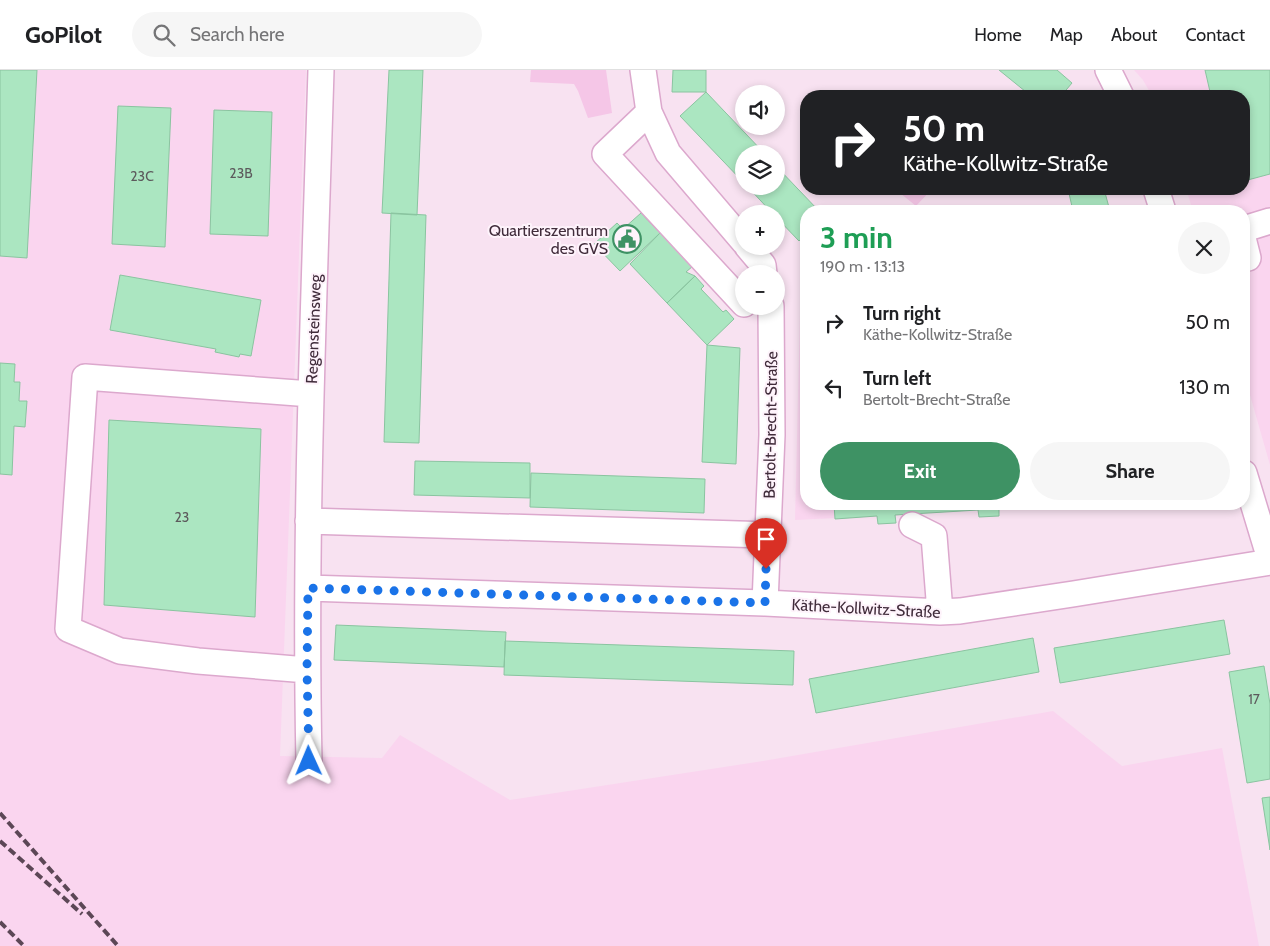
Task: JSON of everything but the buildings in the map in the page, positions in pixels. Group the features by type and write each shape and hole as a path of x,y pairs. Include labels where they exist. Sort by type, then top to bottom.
{"street":[{"name":"Regensteinsweg","path":"309,761 307,670 308,521 321,70"},
{"path":"643,70 649,112 668,153 735,231"},
{"path":"1108,70 1118,90"},
{"path":"649,112 605,154 735,294"},
{"path":"1250,227 1270,221"},
{"path":"755,255 763,265"},
{"path":"754,315 772,334"},
{"name":"Bertolt-Brecht-Straße","path":"765,603 772,435 771,315"},
{"path":"307,670 198,661 120,651 68,629 84,377 311,394"},
{"path":"1250,493 1270,560"},
{"path":"308,521 768,535"},
{"path":"912,525 934,536 940,612"},
{"name":"Käthe-Kollwitz-Straße","path":"308,588 765,603 940,612 960,611 1073,594 1270,560"}],"shaded area":[{"path":"0,70 306,70 280,756 382,758 400,735 510,800 763,761 1053,711 1122,766 1222,748 1259,946 0,946"},
{"path":"531,70 606,70 612,113 588,118 574,84 530,82"},
{"path":"1134,70 1270,70 1270,465 1250,395 1250,205 1191,205 1188,195 1250,195 1250,90 1149,90"},
{"path":"902,195 926,195 915,205"},
{"path":"800,314 800,510 978,510 896,515 896,523 878,524 877,516 795,520"},
{"path":"978,510 999,510 999,516 979,517"}],"railway":[{"path":"0,813 118,946"},
{"path":"0,841 82,914"},
{"path":"0,922 24,946"}],"place":[{"name":"Quartierszentrum des GVS","path":"627,239"}],"route":[{"path":"309,761 308,588 765,603 766,569"}]}
